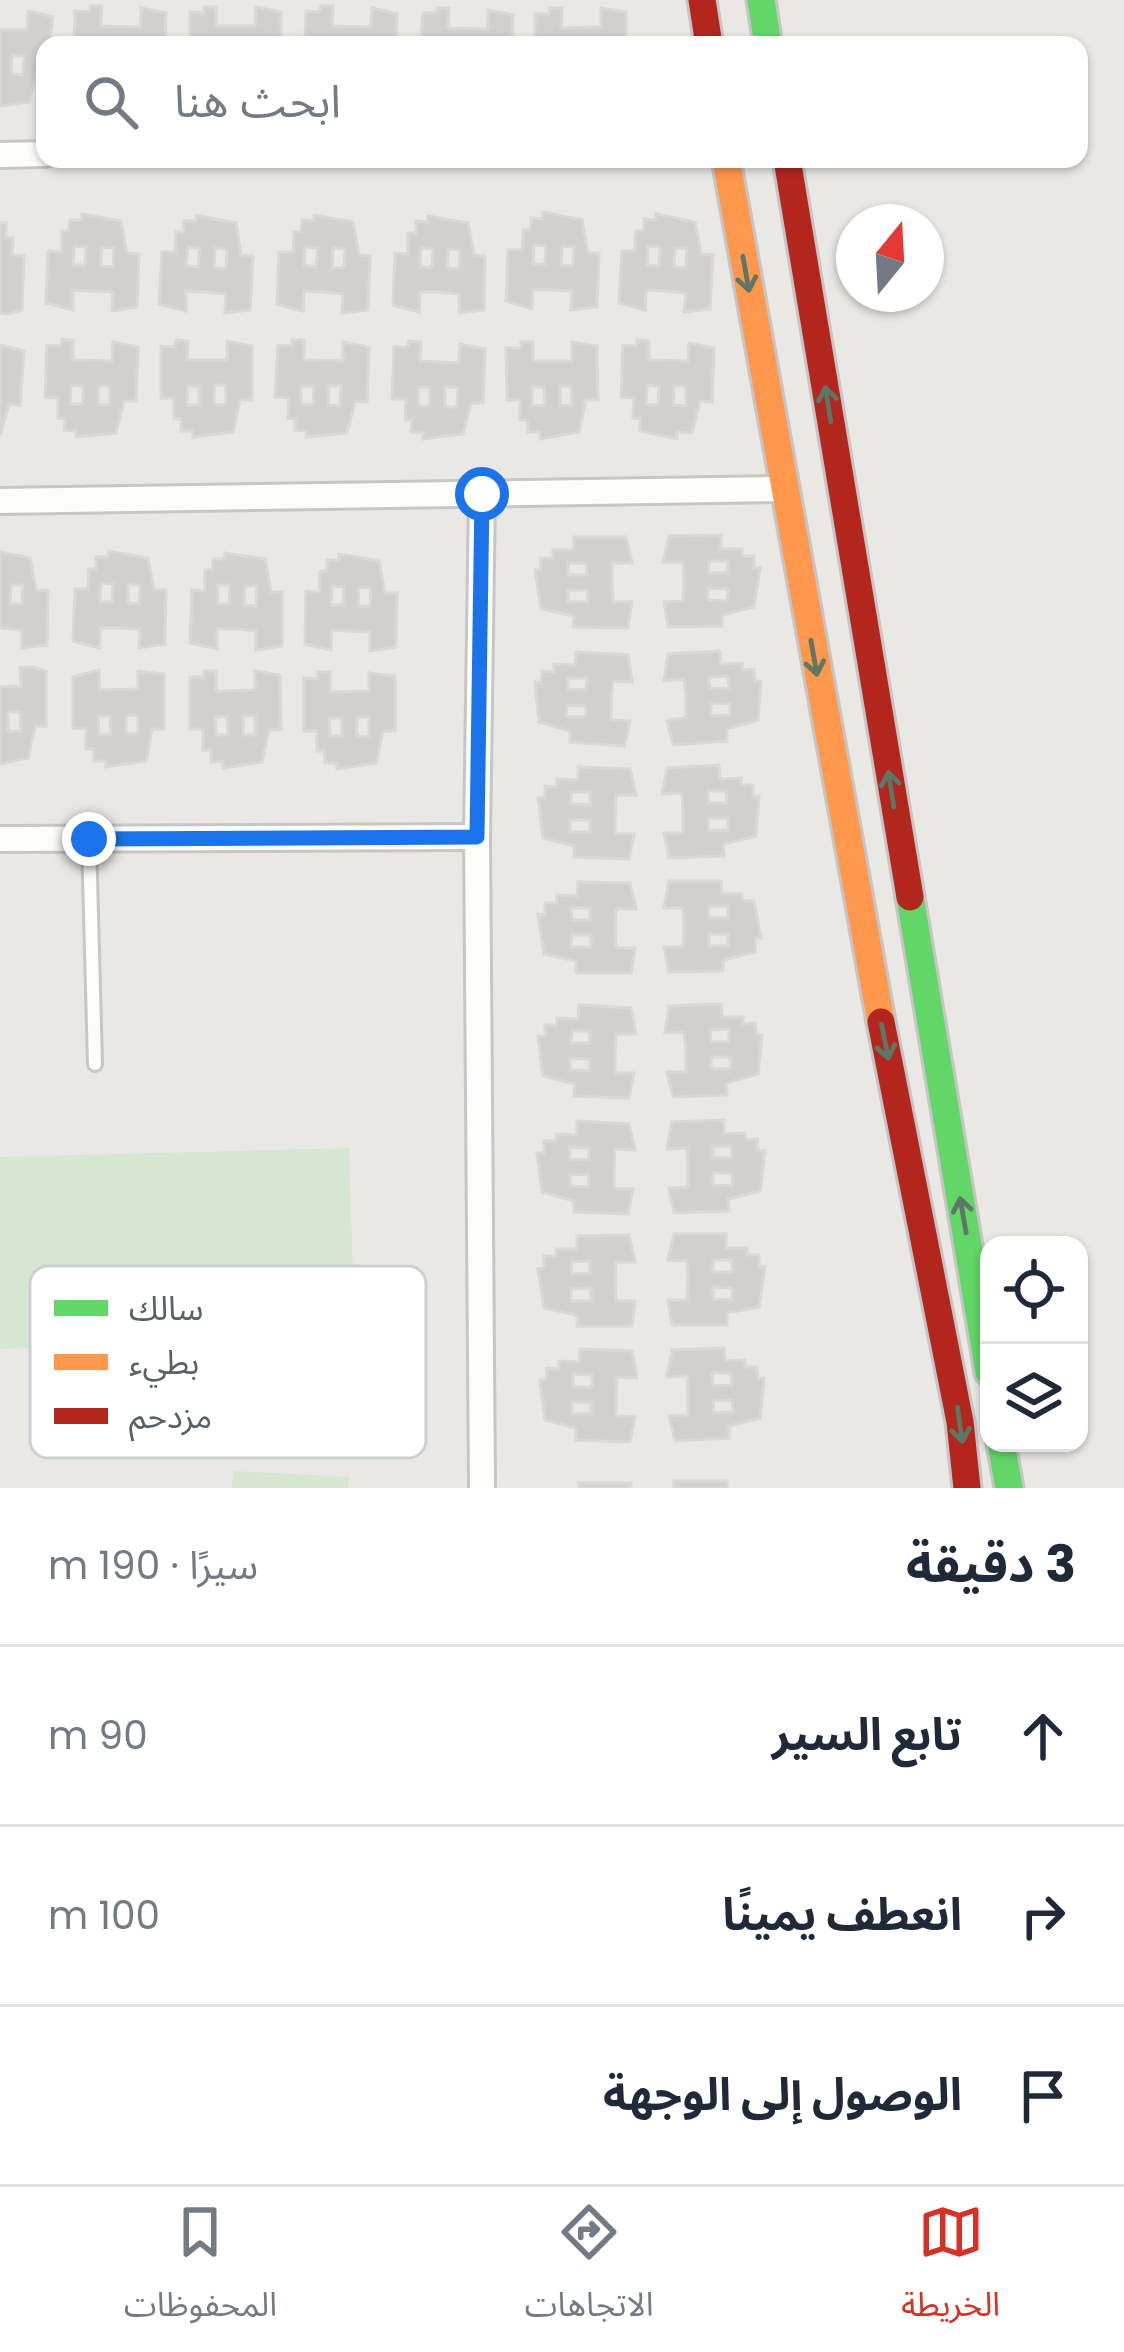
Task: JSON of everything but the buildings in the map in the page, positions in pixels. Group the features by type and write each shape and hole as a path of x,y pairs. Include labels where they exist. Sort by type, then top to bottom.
{"street":[{"path":"702,0 708,36"},
{"path":"760,0 766,36"},
{"path":"0,155 36,154"},
{"path":"728,168 848,854 960,1422 967,1488"},
{"path":"788,168 984,1344"},
{"path":"0,501 784,489"},
{"path":"482,494 477,837 482,1488"},
{"path":"0,839 477,837"},
{"path":"848,854 900,843"},
{"path":"1003,1452 1009,1488"}],"lane":[{"path":"89,839 95,1064"}],"green space":[{"path":"349,1148 353,1266 30,1266 30,1348 0,1349 0,1157"},
{"path":"233,1471 349,1477 348,1488 232,1488"}],"traffic: fast":[{"path":"761,0 767,36"},
{"path":"910,897 984,1344"},
{"path":"1003,1452 1009,1488"}],"traffic: slow":[{"path":"728,168 881,1022"}],"traffic: jam":[{"path":"702,0 708,36"},
{"path":"788,168 910,897"},
{"path":"881,1022 960,1422 967,1488"}],"route":[{"path":"89,839 477,837 482,494"}]}
